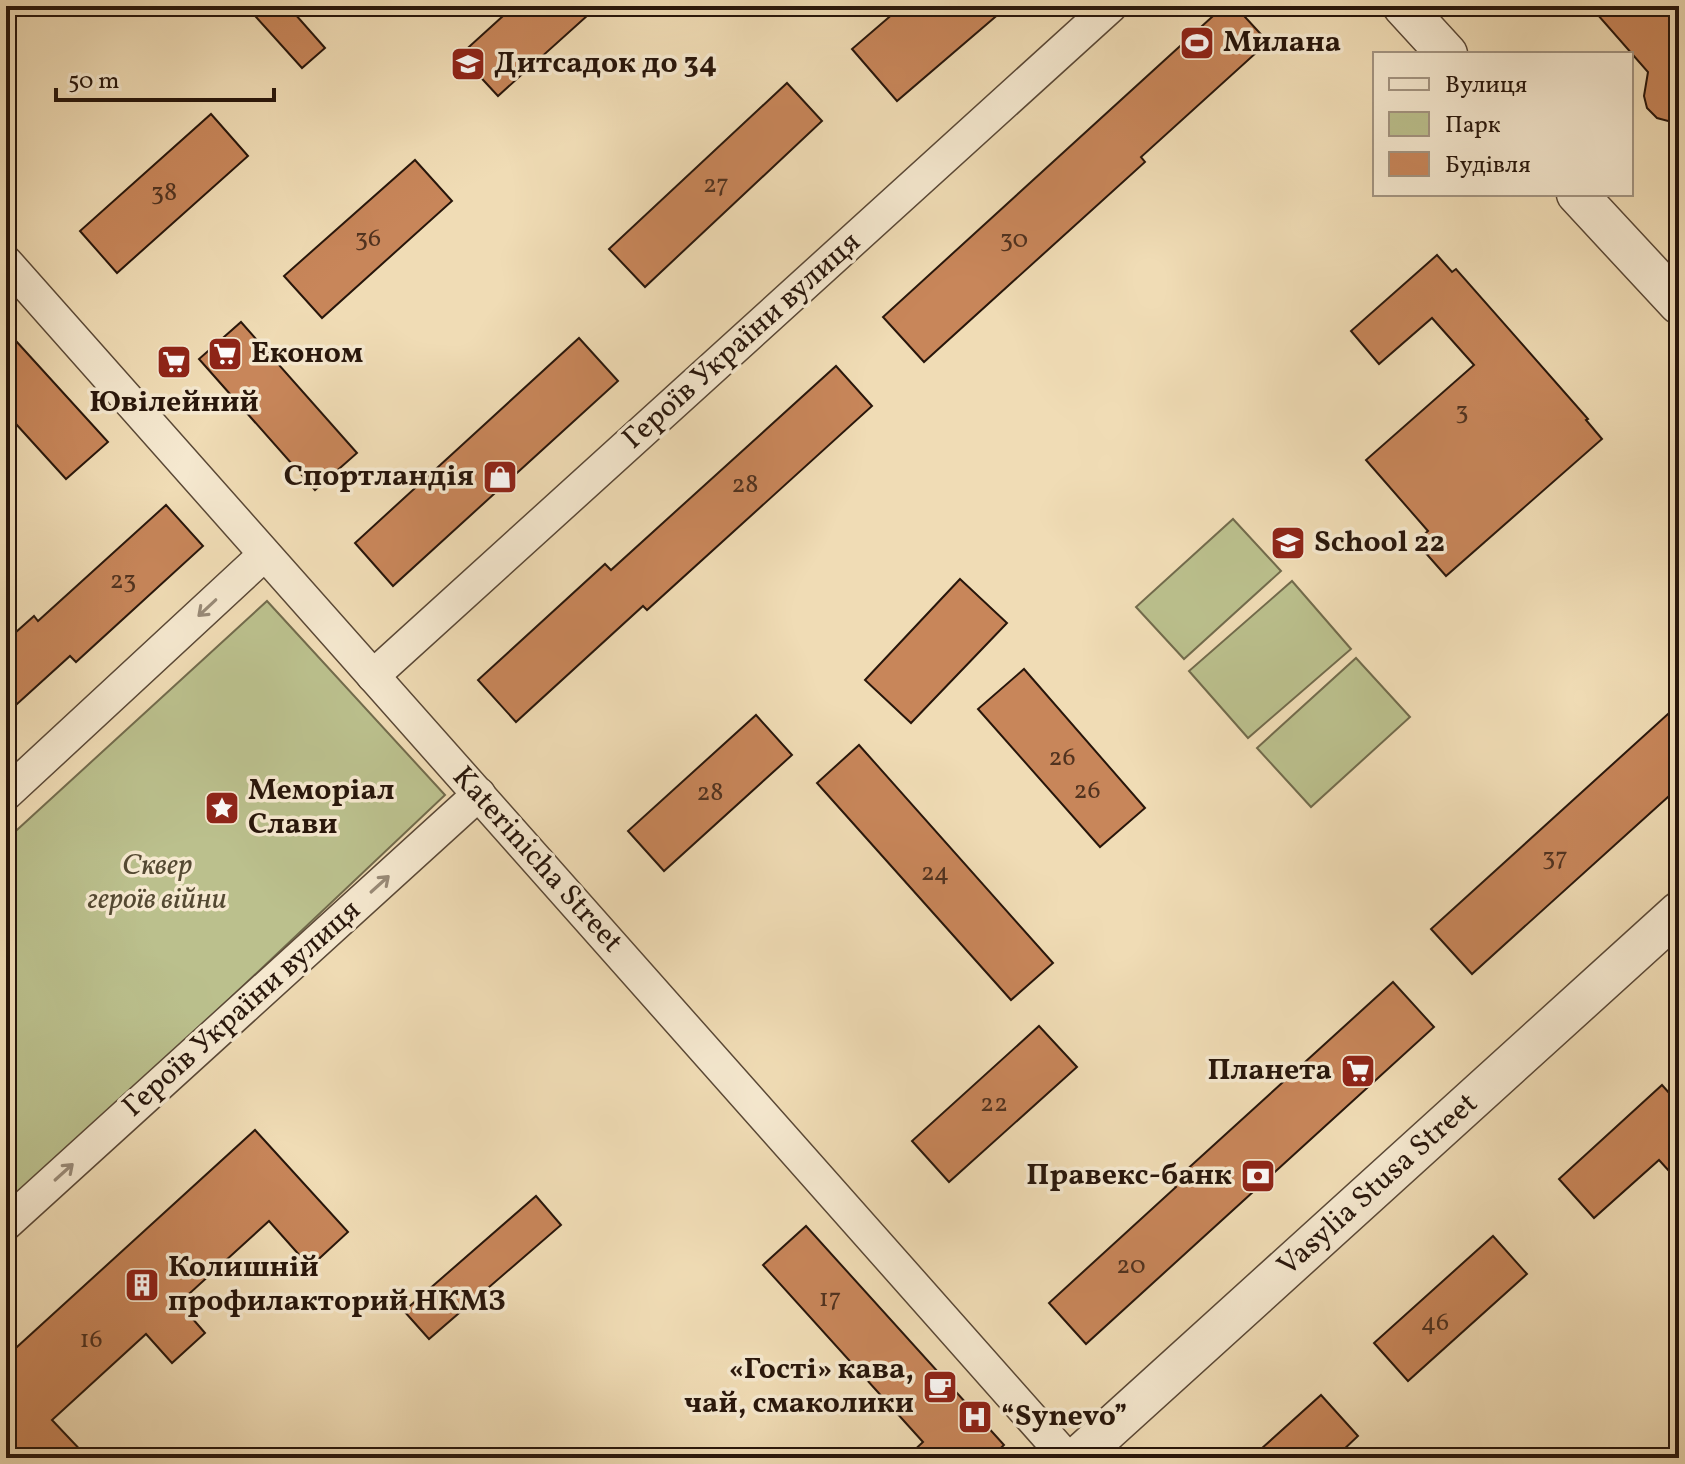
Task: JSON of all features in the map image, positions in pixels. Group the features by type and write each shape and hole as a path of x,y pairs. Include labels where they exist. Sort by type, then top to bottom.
{"street":[{"name":"Героїв України вулиця","path":"373,676 1111,6"},
{"path":"1403,6 1445,52"},
{"path":"1579,196 1679,304"},
{"name":"Katerinicha Street","path":"6,262 1067,1458"},
{"path":"6,794 264,555"},
{"name":"Героїв України вулиця","path":"6,1224 479,794"},
{"name":"Vasylia Stusa Street","path":"1077,1458 1677,917"}],"green space":[{"path":"1233,519 1281,571 1184,659 1136,607"},
{"path":"1292,581 1351,649 1248,738 1189,671"},
{"name":"Сквер героїв війни","path":"267,601 445,795 6,1210 6,840"},
{"path":"1356,658 1410,717 1311,807 1257,748"}],"building":[{"path":"246,6 288,6 325,48 302,68"},
{"path":"514,6 598,6 498,96 460,55"},
{"path":"902,6 1008,6 897,101 852,49"},
{"path":"1224,6 1235,6 1268,42 1141,157 1145,162 924,362 883,317"},
{"path":"1590,6 1679,6 1679,118 1668,121 1657,118 1647,108 1644,96 1648,72"},
{"path":"787,83 822,121 645,287 609,249"},
{"path":"211,114 248,156 117,273 80,231"},
{"path":"415,160 452,201 322,318 284,276"},
{"path":"1437,255 1452,272 1456,269 1588,419 1602,439 1446,576 1416,542 1428,531 1366,460 1474,365 1432,318 1379,364 1351,331"},
{"path":"241,322 357,453 315,490 199,359"},
{"path":"6,330 108,442 66,479 6,413"},
{"path":"579,338 618,381 393,586 355,543"},
{"path":"836,366 872,406 647,610 643,606 516,722 478,680 605,564 611,570"},
{"path":"166,505 203,546 76,662 70,656 6,714 6,641 34,616 38,621"},
{"path":"960,579 1007,623 911,723 865,680"},
{"path":"1024,669 1145,808 1100,847 978,709"},
{"path":"1679,704 1679,787 1472,974 1431,929"},
{"path":"756,715 792,755 664,871 628,831"},
{"path":"859,745 1053,963 1011,1000 817,783"},
{"path":"1393,982 1434,1027 1086,1344 1049,1303 1176,1187 1172,1183"},
{"path":"1039,1026 1077,1067 949,1182 912,1141"},
{"path":"1662,1085 1679,1104 1679,1182 1659,1160 1594,1218 1559,1179"},
{"name":"Колишній профилакторий НКМЗ","path":"255,1130 348,1232 310,1267 269,1221 179,1303 205,1333 172,1363 146,1334 52,1420 88,1458 22,1458 6,1441 6,1357"},
{"path":"536,1196 561,1225 429,1339 404,1311"},
{"path":"806,1226 1004,1445 990,1458 906,1458 923,1442 763,1265"},
{"path":"1493,1236 1527,1274 1408,1381 1374,1343"},
{"path":"1321,1395 1358,1436 1340,1453 1334,1458 1251,1458"}],"place":[{"name":"Милана","path":"1197,43"},
{"name":"Дитсадок до 34","path":"468,64"},
{"name":"Економ","path":"225,354"},
{"name":"Ювілейний","path":"174,362"},
{"name":"Спортландія","path":"500,477"},
{"name":"School 22","path":"1288,543"},
{"name":"Меморіал Слави","path":"222,808"},
{"name":"Планета","path":"1358,1071"},
{"name":"Правекс-банк","path":"1258,1176"},
{"name":"Колишній профилакторий НКМЗ","path":"142,1285"},
{"name":"«Гості» кава, чай, смаколики","path":"940,1387"},
{"name":"“Synevo”","path":"975,1417"}]}
